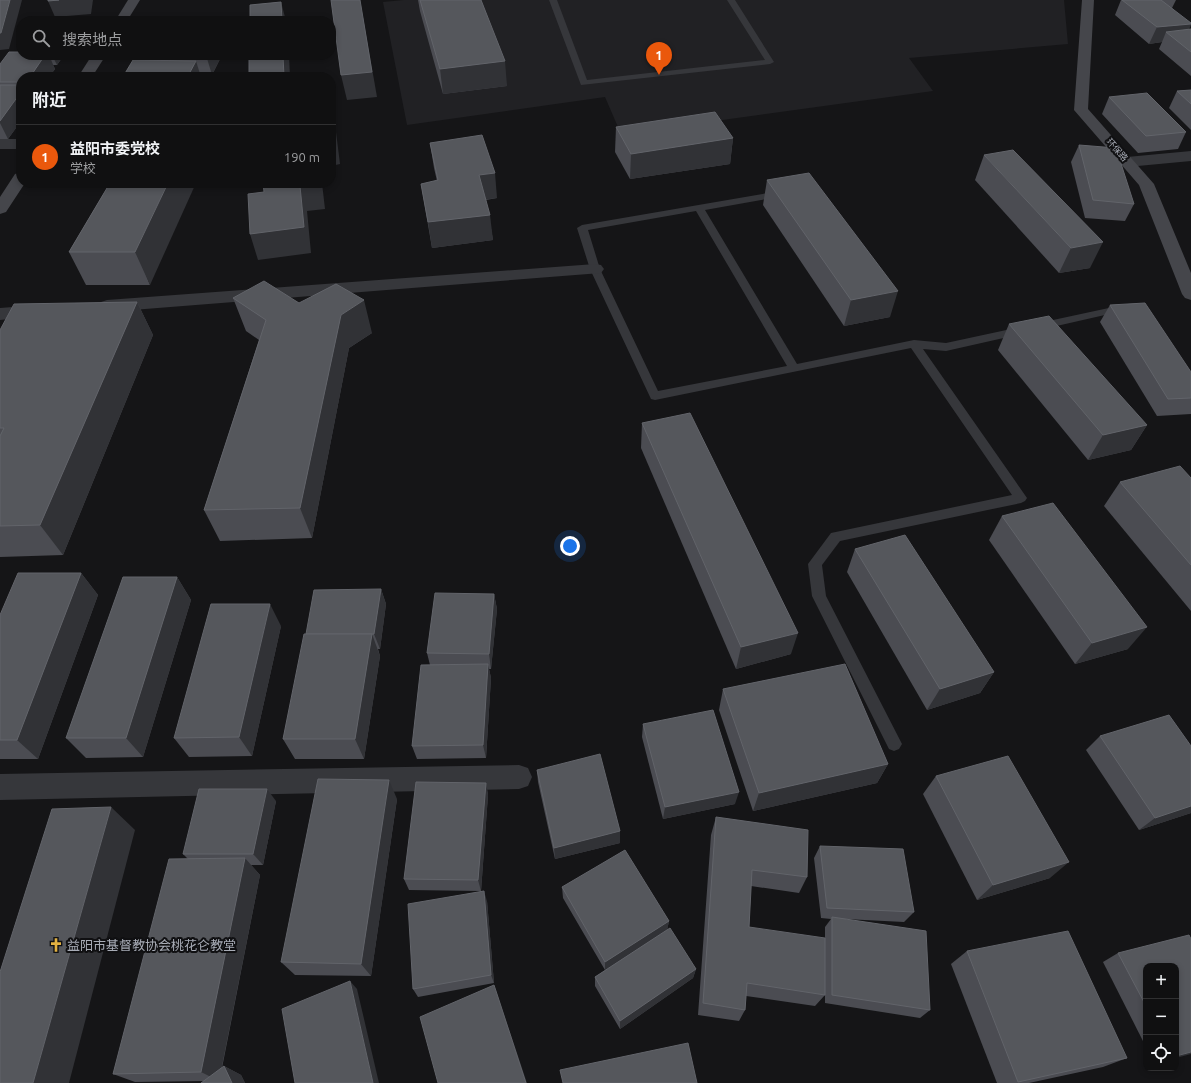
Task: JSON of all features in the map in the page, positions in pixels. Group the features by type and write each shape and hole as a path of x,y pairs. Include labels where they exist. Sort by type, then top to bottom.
{"street":[{"path":"124,16 134,0"},
{"name":"环保路","path":"1088,0 1081,110 1146,184 1191,294"},
{"path":"88,72 96,60"},
{"path":"0,144 16,144"},
{"path":"1127,162 1191,156"},
{"path":"0,210 16,185"},
{"path":"87,307 595,269"},
{"path":"0,314 56,310"},
{"path":"0,787 519,777"}],"lane":[{"path":"553,0 584,83 770,62 731,0"},
{"path":"782,193 582,228 595,269 655,396 914,344 946,347 1118,309"},
{"path":"698,208 794,368"},
{"path":"894,744 819,596 815,564 836,537 1021,498 914,344"}],"shaded area":[{"path":"404,0 1064,0 1068,44 909,58 933,91 621,134 605,97 407,125 383,2"}],"building":[{"path":"0,0 10,0 1,33 0,33"},
{"path":"331,0 360,0 372,72 341,75 336,38 336,16 333,16"},
{"path":"420,0 481,0 505,61 440,69"},
{"path":"1122,0 1161,0 1191,24 1157,27"},
{"path":"281,2 282,16 250,16 250,5"},
{"path":"1191,29 1191,52 1166,32"},
{"path":"9,52 16,52 16,60 42,60 33,72 16,72 16,82 0,82 0,64"},
{"path":"133,60 196,61 190,72 126,72"},
{"path":"249,60 283,60 284,72 249,72"},
{"path":"0,85 16,85 16,99 0,121"},
{"path":"1191,90 1191,104 1177,91"},
{"path":"1147,93 1186,132 1146,136 1109,97"},
{"path":"715,112 733,138 631,154 616,127"},
{"path":"482,135 495,173 479,175 490,215 428,222 421,184 438,180 430,143"},
{"path":"1079,145 1116,148 1134,204 1093,200"},
{"path":"1013,150 1103,242 1071,248 984,155"},
{"path":"809,173 898,291 851,300 767,180"},
{"path":"107,188 166,188 135,252 69,252"},
{"path":"264,188 300,188 304,227 250,234 248,194 264,192"},
{"path":"264,281 299,303 336,284 364,300 341,315 300,508 204,510 266,320 233,298"},
{"path":"137,302 40,525 0,526 0,436 4,428 0,428 0,330 14,304"},
{"path":"1145,303 1191,372 1191,398 1168,399 1110,305"},
{"path":"1049,316 1147,425 1103,435 1009,324"},
{"path":"690,413 798,633 741,647 642,423"},
{"path":"1180,466 1191,478 1191,565 1120,482"},
{"path":"1053,503 1147,627 1092,643 1002,516"},
{"path":"905,535 994,672 940,689 855,549"},
{"path":"18,573 81,573 17,740 0,740 0,615"},
{"path":"123,577 177,577 126,738 66,738"},
{"path":"381,589 374,634 306,634 314,590"},
{"path":"435,593 494,594 489,654 427,653"},
{"path":"211,604 270,604 239,737 174,738"},
{"path":"304,634 372,634 355,739 283,739"},
{"path":"488,664 483,745 412,746 421,665"},
{"path":"845,664 888,764 759,793 723,689"},
{"path":"713,710 739,792 665,807 643,724"},
{"path":"1169,715 1191,746 1191,806 1155,818 1100,736"},
{"path":"600,754 620,831 554,848 537,770"},
{"path":"1008,756 1069,862 993,885 936,776"},
{"path":"318,779 389,780 361,964 281,962"},
{"path":"416,782 486,783 478,880 404,879"},
{"path":"199,789 267,789 253,854 183,854"},
{"path":"111,807 33,1083 0,1083 0,972 52,809"},
{"path":"716,817 808,830 807,877 752,870 749,927 825,938 825,995 747,983 745,1010 703,1003"},
{"path":"820,846 903,849 914,912 827,908"},
{"path":"625,850 669,921 605,962 562,887"},
{"path":"245,858 201,1072 113,1074 169,859"},
{"path":"484,891 491,975 413,989 408,904"},
{"path":"832,917 926,931 930,1010 832,995"},
{"path":"670,928 696,969 620,1021 595,977"},
{"path":"1068,931 1127,1058 1018,1082 967,951"},
{"path":"1189,935 1191,939 1191,1052 1179,1055 1179,963 1143,963 1143,1000 1118,953"},
{"path":"350,981 373,1083 295,1083 282,1009"},
{"path":"494,985 526,1083 438,1083 420,1017"},
{"path":"688,1043 697,1083 563,1083 560,1070"},
{"path":"224,1066 232,1083 201,1083"}],"place":[{"name":"益阳市委党校","path":"659,75"},
{"name":"益阳市基督教协会桃花仑教堂","path":"56,945"}]}
